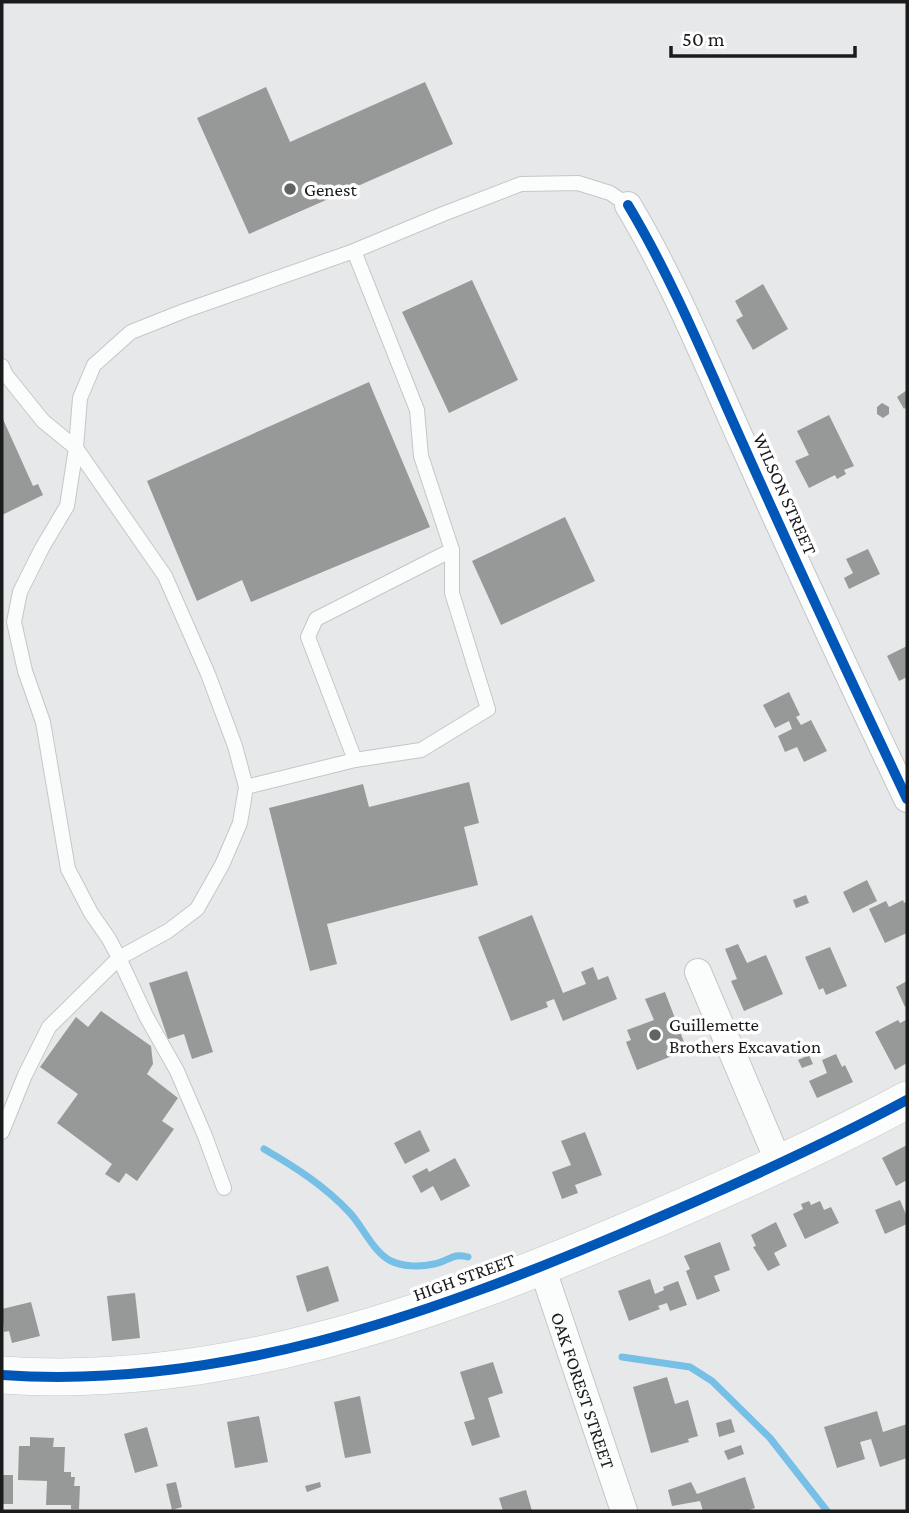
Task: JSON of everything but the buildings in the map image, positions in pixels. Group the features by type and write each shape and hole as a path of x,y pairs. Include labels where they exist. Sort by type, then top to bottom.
{"street":[{"name":"WILSON STREET","path":"628,205 693,335 812,599 907,799"},
{"path":"698,972 779,1163"},
{"name":"HIGH STREET","path":"2,1375 72,1377 133,1374 259,1356 388,1322 542,1267 656,1219 907,1100"},
{"name":"OAK FOREST STREET","path":"542,1267 624,1511"}],"lane":[{"path":"224,1188 177,1071 146,1016 109,939 91,914 68,869 43,722 25,671 14,622 20,592 67,506 80,398 94,365 131,332 184,310 354,251 521,184 578,183 610,193 628,205"},
{"path":"246,787 355,760 421,750 488,709 452,593 452,550 421,456 418,410 354,251"},
{"path":"2,366 6,375 43,421 76,448 165,576 212,686 246,787 240,823 222,865 197,909 168,931 119,958 49,1027 24,1075 2,1132"},
{"path":"355,760 308,637 316,619 452,550"}],"waterway":[{"path":"264,1149 330,1194 350,1213 379,1252 391,1261 418,1266 439,1263 454,1256 468,1257"},
{"path":"622,1357 690,1367 712,1381 770,1438 827,1511"}],"cycle path":[{"path":"628,205 689,323 803,578 907,799"},
{"path":"2,1375 82,1377 162,1371 240,1359 395,1319 546,1265 656,1219 801,1154 907,1100"}],"place":[{"name":"Genest","path":"290,189"},
{"name":"Guillemette Brothers Excavation","path":"655,1035"}]}
